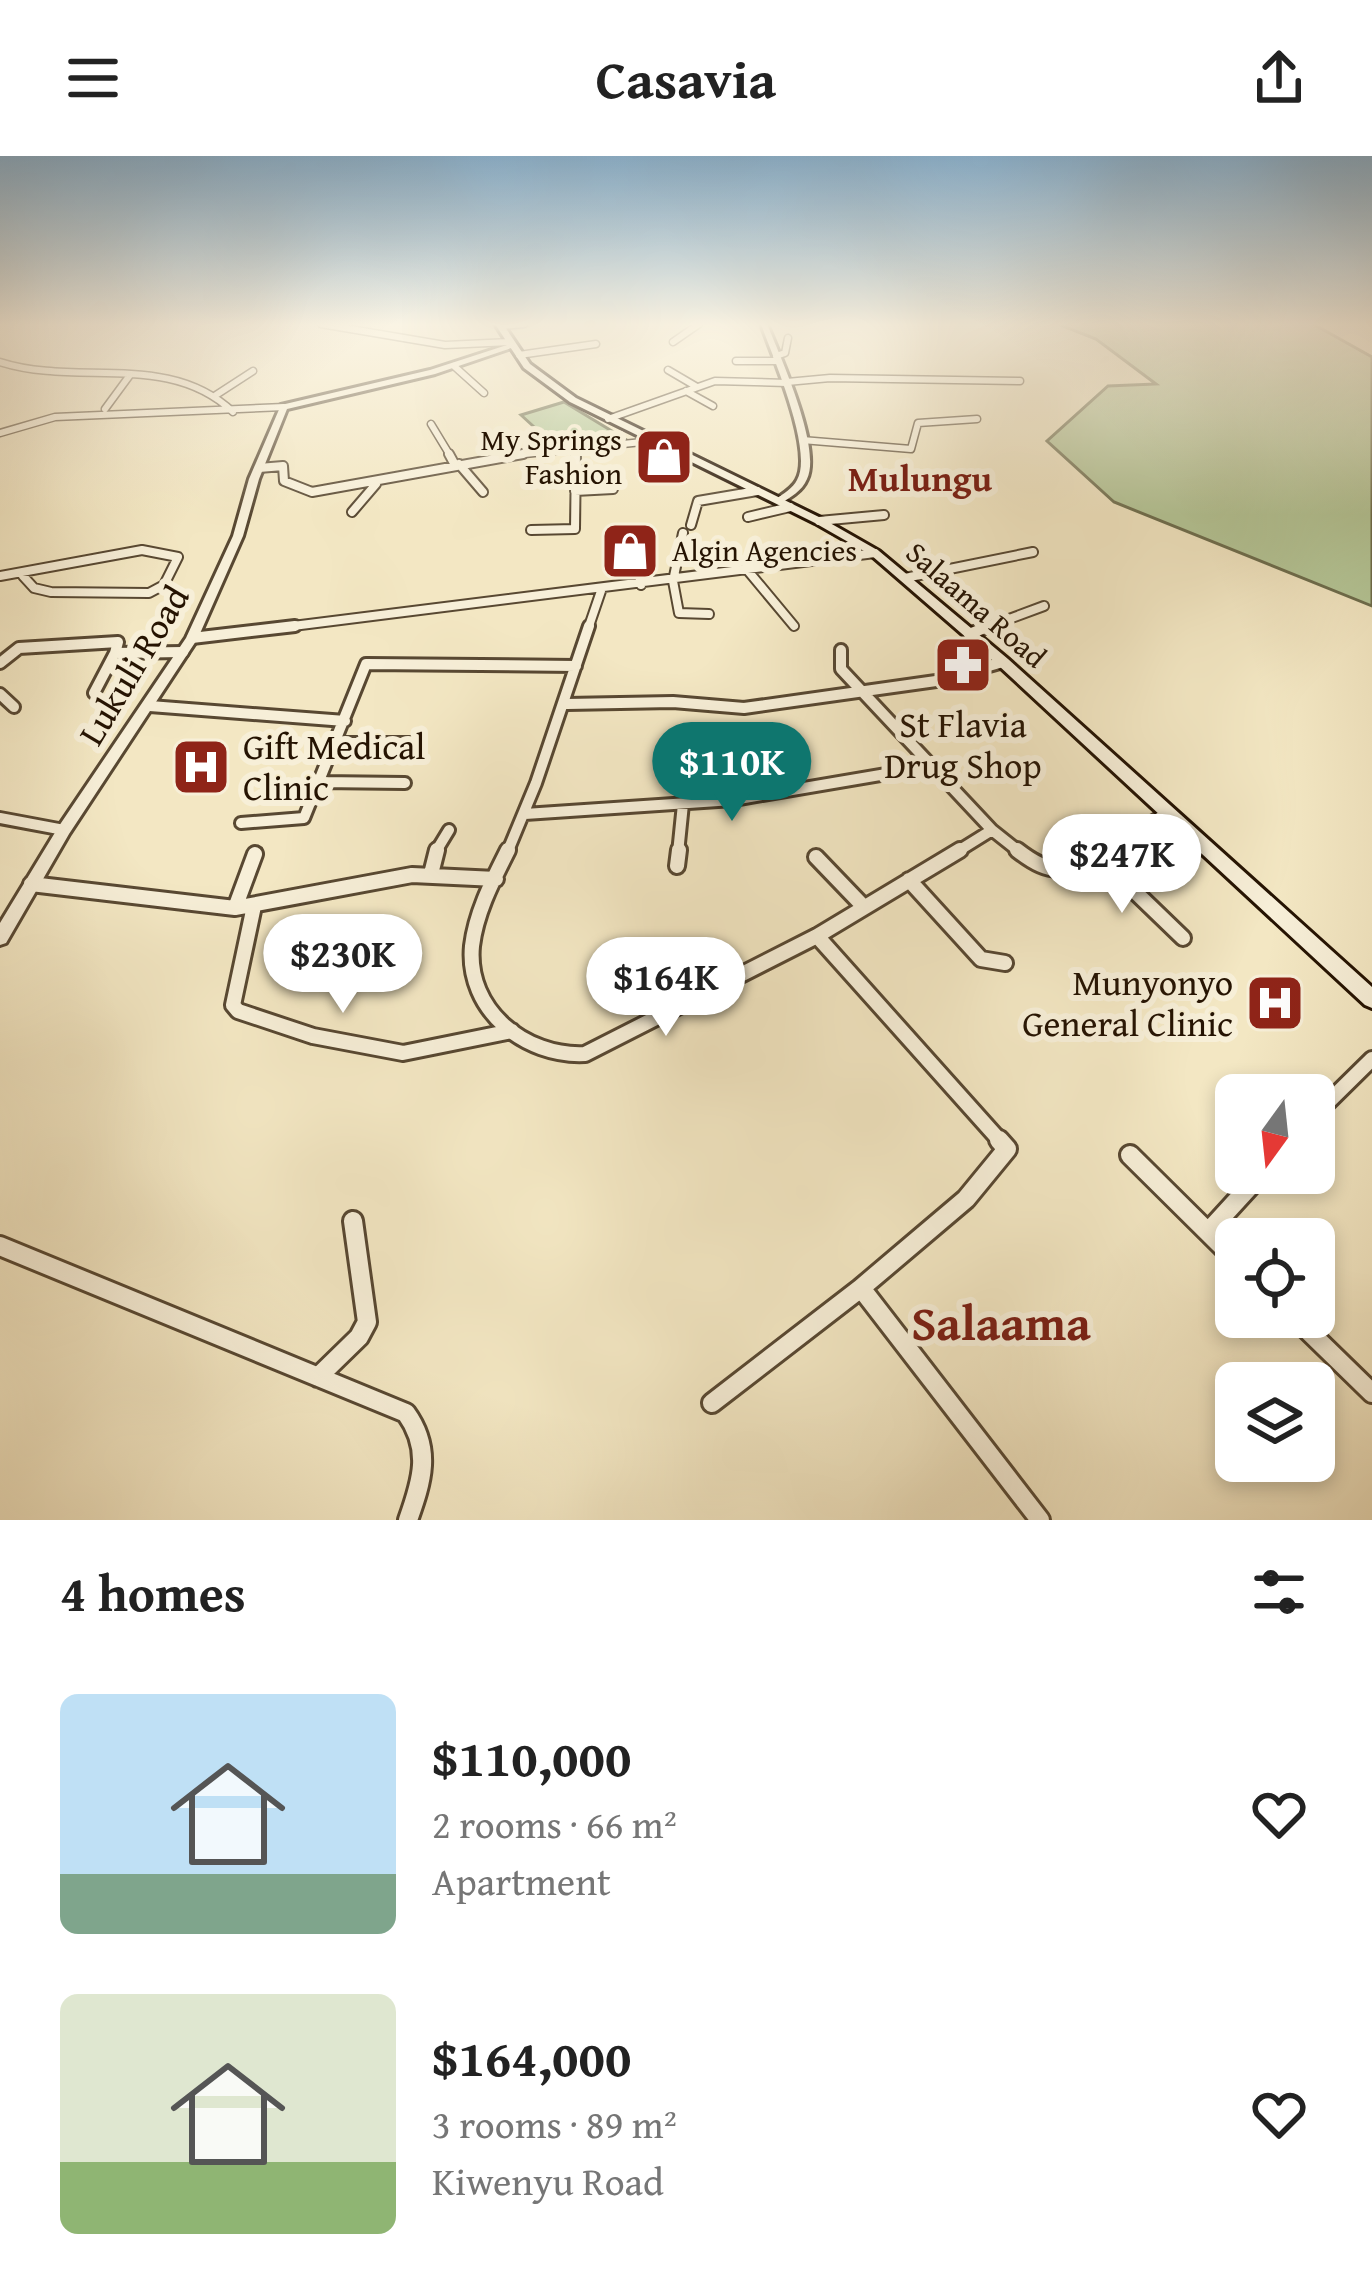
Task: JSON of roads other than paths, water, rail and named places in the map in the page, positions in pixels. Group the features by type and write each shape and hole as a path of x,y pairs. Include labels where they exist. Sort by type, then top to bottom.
{"main road":[{"name":"Salaama Road","path":"555,388 608,419 819,520 874,554 1003,662 1372,999"}],"street":[{"path":"105,409 121,388"},
{"path":"200,388 233,412"},
{"path":"216,395 227,388"},
{"path":"0,433 56,417 284,407 364,388"},
{"path":"477,388 484,394"},
{"path":"608,419 695,388"},
{"path":"748,517 784,504 804,477 802,440 788,388"},
{"path":"686,391 713,406"},
{"name":"Lukuli Road","path":"0,938 64,830 192,638 238,536 284,407"},
{"path":"802,440 911,449 918,423 976,419"},
{"path":"431,424 457,464 483,492"},
{"path":"259,468 283,466 284,482 312,492 457,464 652,440"},
{"path":"531,530 575,529 576,447"},
{"path":"352,512 376,483"},
{"path":"575,491 613,489"},
{"path":"710,614 679,613 673,581 698,500 757,491"},
{"path":"819,520 884,514"},
{"path":"0,576 23,576 51,565 115,554 156,550 178,557 164,585 149,593 42,590 23,576"},
{"path":"904,578 1033,552"},
{"path":"192,638 874,554"},
{"path":"634,556 641,586"},
{"path":"749,572 794,626"},
{"path":"601,591 567,704 475,934 472,961 483,995 512,1031 538,1051 556,1056 585,1054 817,936 992,830"},
{"path":"969,634 1044,606"},
{"path":"309,624 317,643"},
{"path":"0,663 19,648 120,642 94,693"},
{"path":"841,650 842,669 992,830 1031,864 1052,872 1098,856 1169,812"},
{"path":"115,653 183,652"},
{"path":"567,704 673,702 739,709 937,681 1003,662"},
{"path":"241,823 301,820 366,664 576,666"},
{"path":"0,694 14,706"},
{"path":"150,706 345,721"},
{"path":"336,743 413,743"},
{"path":"525,814 753,798 933,766"},
{"path":"320,782 405,784"},
{"path":"677,866 683,804"},
{"path":"0,818 64,830"},
{"path":"431,874 430,860 449,830"},
{"path":"235,908 255,854"},
{"path":"1098,856 1183,938"},
{"path":"816,857 864,907"},
{"path":"31,884 235,908 431,874 496,879"},
{"path":"909,880 981,958 989,964 1005,963"},
{"path":"254,906 233,1005 238,1011 313,1036 403,1053 512,1031"},
{"path":"712,1403 861,1288 1005,1159 1007,1149 817,936"},
{"path":"1335,1095 1372,1059"},
{"path":"1130,1155 1215,1239"},
{"path":"1208,1232 1243,1194"},
{"path":"318,1377 359,1337 367,1322 352,1220"},
{"path":"0,1246 406,1413 418,1427 428,1459 408,1520"},
{"path":"861,1288 1040,1520"},
{"path":"1315,1338 1372,1394"}],"place":[{"name":"My Springs Fashion","path":"664,457"},
{"name":"Algin Agencies","path":"630,551"},
{"name":"St Flavia Drug Shop","path":"963,665"},
{"name":"Gift Medical Clinic","path":"201,767"},
{"name":"Munyonyo General Clinic","path":"1275,1003"}],"district":[{"name":"Mulungu","path":"920,478"},
{"name":"Salaama","path":"1001,1323"}]}
